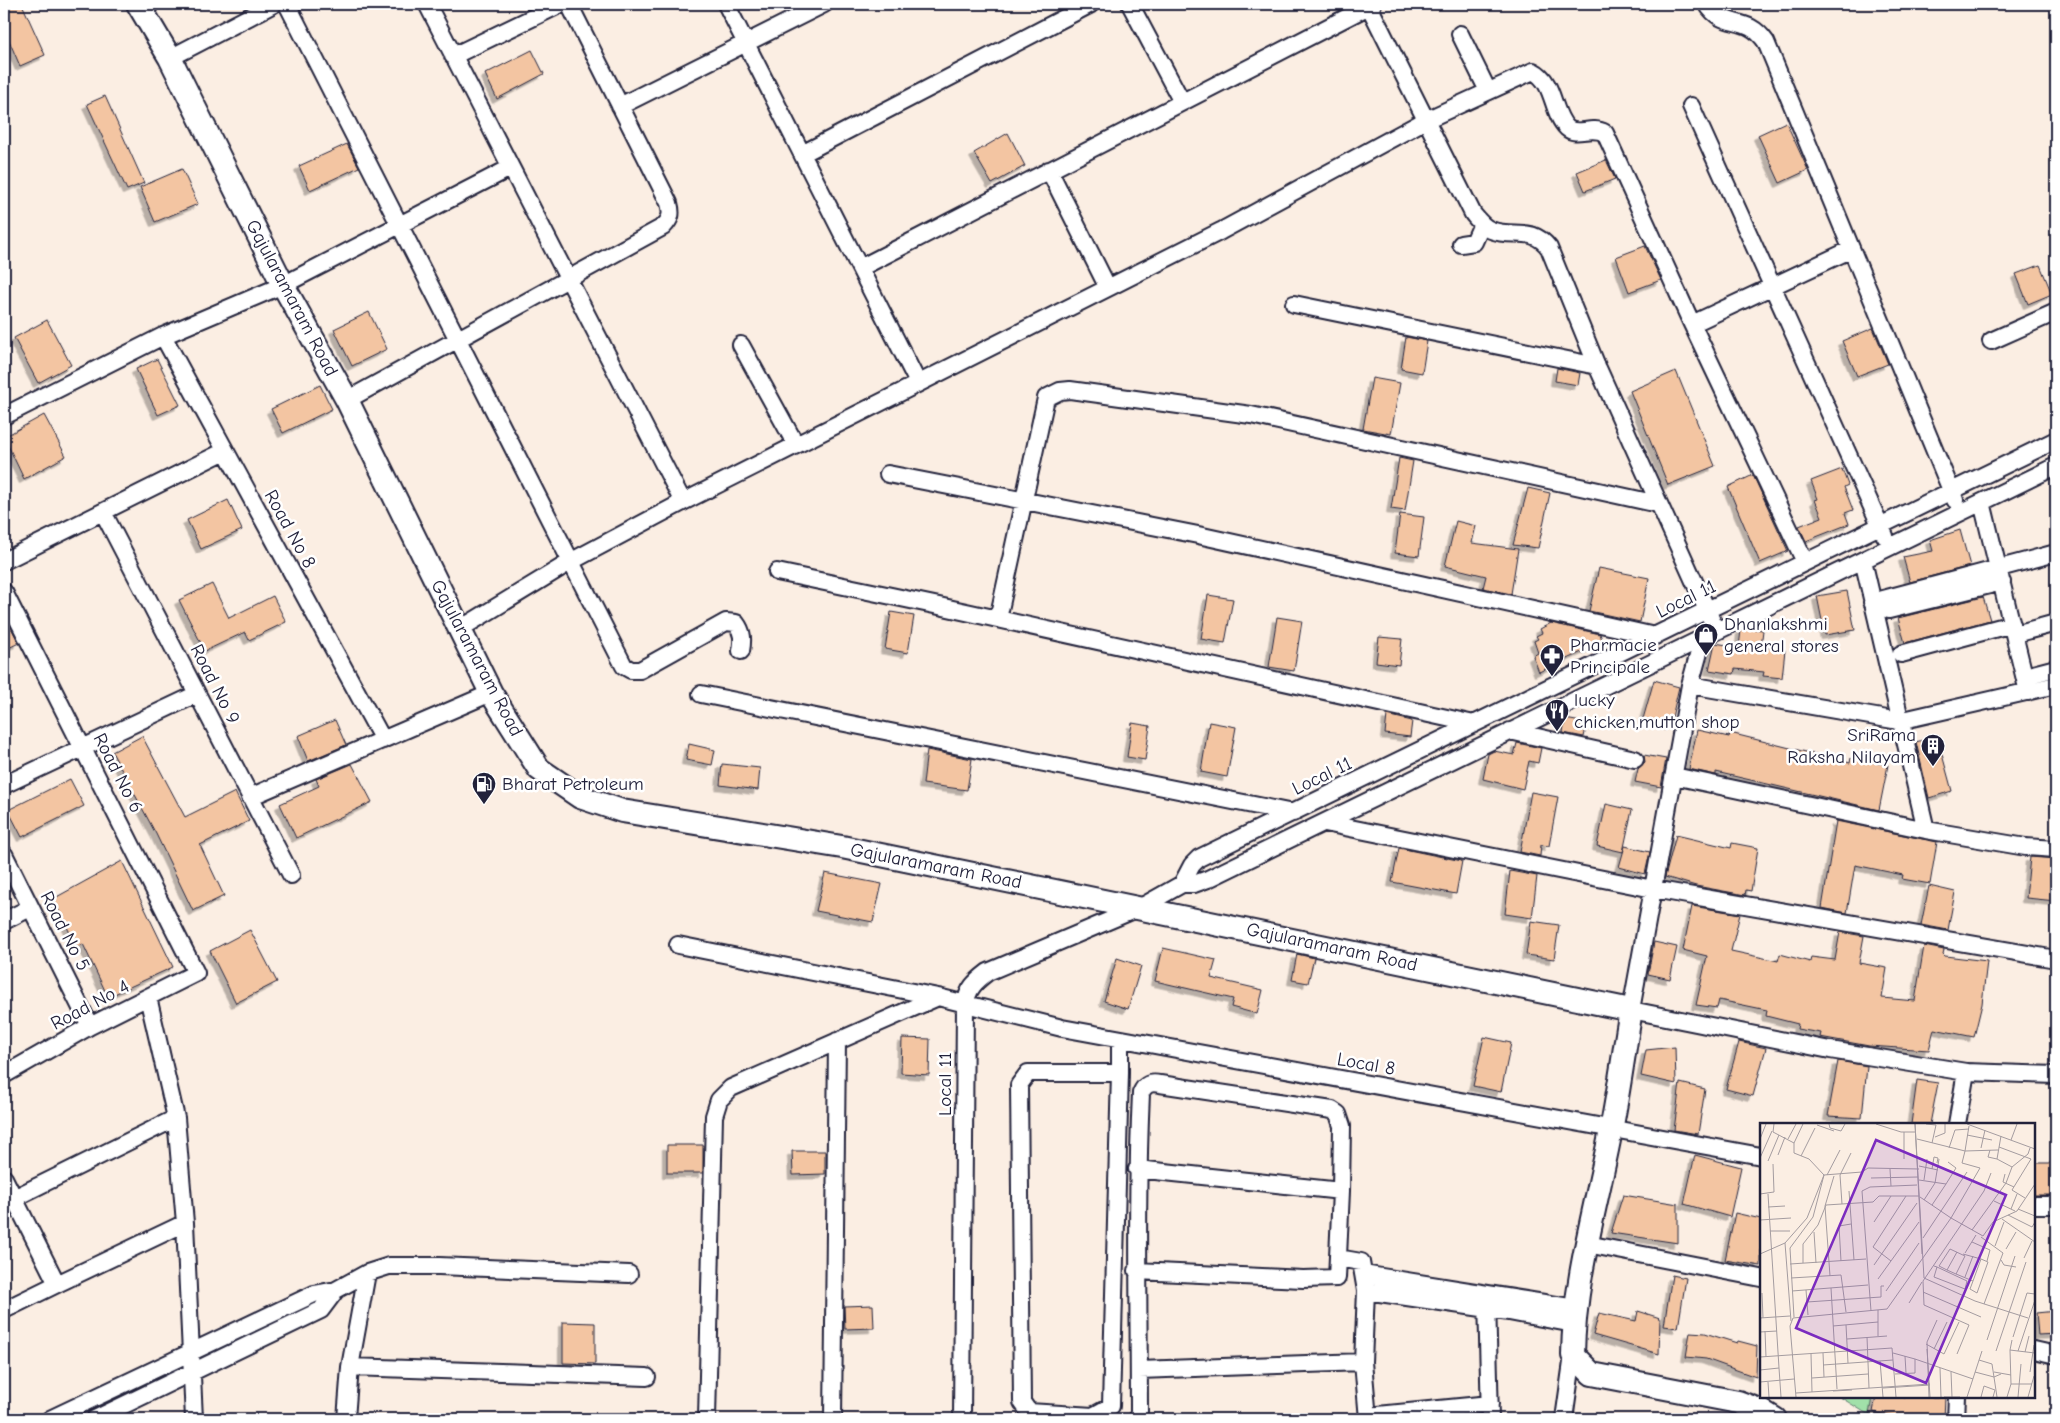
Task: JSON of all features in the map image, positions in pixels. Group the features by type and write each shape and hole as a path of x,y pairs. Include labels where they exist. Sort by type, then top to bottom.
{"main road":[{"name":"Gajularamaram Road","path":"138,4 170,58 283,284 347,400 492,693 539,769 580,798 622,811 842,846 1631,1010"},
{"path":"1631,1010 1612,1129 1587,1244 1575,1316 1573,1355 1592,1374 1738,1402 1762,1410 1775,1419"}],"street":[{"path":"170,58 274,4"},
{"path":"287,4 401,224 457,340 624,666 631,670 640,670 726,622 736,623 740,628 743,639 741,651"},
{"path":"427,4 682,502"},
{"path":"453,56 561,4"},
{"path":"347,400 568,280 663,227 669,221 672,212 569,4"},
{"path":"726,4 918,383"},
{"path":"620,106 824,4"},
{"path":"802,154 1091,4"},
{"path":"1130,4 1182,102"},
{"path":"860,268 1370,4 1473,214 1491,230 1542,238 1549,248 1597,366 1707,610 1710,635 1690,685 1631,1010 1830,1050 1966,1072 2056,1075"},
{"path":"1706,4 1713,13 1724,20 1748,24 1759,32 1766,42 1850,250 1960,513"},
{"path":"1460,34 1488,91"},
{"path":"460,629 570,562 682,502 1107,286 1221,231 1426,120 1533,72 1545,81 1563,123 1569,130 1576,132 1593,129 1605,134 1692,324 1805,562"},
{"path":"1691,106 1891,547"},
{"path":"4,416 162,336 283,284 510,168"},
{"path":"1049,170 1107,286"},
{"path":"1461,244 1474,242 1482,224"},
{"path":"1692,324 1850,250"},
{"path":"1294,304 1597,366"},
{"path":"1991,341 2056,312"},
{"name":"Road No 8","path":"162,336 383,740"},
{"path":"741,345 796,445"},
{"path":"998,619 1046,398 1060,391 1070,390 1251,415 1658,504"},
{"name":"Local 11","path":"1182,884 1198,858 1805,562 2055,444"},
{"path":"4,561 225,451"},
{"name":"Local 11","path":"962,1419 965,1005 968,991 975,982 988,972 1141,907 1182,884 1194,884 1208,879 2056,466"},
{"path":"888,474 1207,537 1655,636"},
{"path":"1982,502 2027,684"},
{"name":"Road No 9","path":"103,512 291,876"},
{"path":"1889,610 2000,575 2056,554"},
{"path":"1863,560 1899,721 1926,830"},
{"path":"777,572 1474,724"},
{"path":"1872,602 2000,575"},
{"name":"Road No 6","path":"4,592 196,973"},
{"path":"1901,654 2013,629 2056,623"},
{"path":"1690,685 1899,721 2027,684 2056,668"},
{"path":"2027,684 2056,684"},
{"path":"250,797 492,693"},
{"path":"4,785 197,694"},
{"path":"700,694 1293,813"},
{"path":"1536,694 1546,715"},
{"path":"1510,731 1636,759"},
{"path":"1674,776 1926,830 2026,847 2056,849"},
{"path":"1349,786 1360,806"},
{"path":"1325,823 1653,889 2056,959"},
{"name":"Road No 5","path":"4,854 90,1026"},
{"path":"4,921 30,908"},
{"name":"Local 8","path":"678,945 938,997 965,1005 1120,1039 1760,1156"},
{"name":"Road No 4","path":"4,1075 90,1026 196,973"},
{"path":"148,997 176,1118 185,1223 194,1419"},
{"path":"707,1419 714,1116 719,1100 731,1088 938,997"},
{"path":"1120,1039 1120,1073 1111,1406 1093,1416 1029,1412 1022,1402 1019,1085 1028,1073 1120,1073"},
{"path":"833,1419 836,1042"},
{"path":"1957,1123 1966,1072"},
{"path":"1137,1271 1304,1279 1337,1278 1342,1126 1338,1114 1332,1110 1152,1083 1144,1086 1141,1093 1137,1169 1137,1271 1139,1419"},
{"path":"14,1198 176,1118"},
{"path":"1137,1169 1341,1191"},
{"path":"4,1178 56,1284"},
{"path":"2035,1205 2056,1204"},
{"path":"4,1310 185,1223"},
{"path":"1587,1244 1760,1278"},
{"path":"1338,1258 1361,1262 1366,1291 1363,1362 1368,1418 1490,1412 1487,1301"},
{"path":"50,1419 314,1294 336,1290 367,1273 389,1266 439,1266 629,1274"},
{"path":"346,1419 350,1367 367,1273"},
{"path":"1363,1274 1487,1301 1575,1316"},
{"path":"95,1419 321,1310 336,1290"},
{"path":"1366,1291 1487,1301"},
{"path":"2035,1350 2056,1355"},
{"path":"1564,1419 1573,1355"},
{"path":"1139,1370 1363,1362"},
{"path":"350,1367 647,1377"},
{"path":"1956,1419 1957,1398"}],"green space":[{"path":"1842,1398 1872,1398 1869,1415"}],"building":[{"path":"4,4 22,4 45,55 20,66 4,29"},
{"path":"532,50 544,74 497,99 485,74"},
{"path":"105,96 144,183 127,190 87,104"},
{"path":"1786,122 1808,170 1780,183 1758,135"},
{"path":"1008,133 1025,166 992,184 974,153"},
{"path":"347,144 359,167 310,190 299,166"},
{"path":"1606,160 1615,179 1585,191 1577,172"},
{"path":"182,169 198,204 155,222 140,187"},
{"path":"1645,246 1661,280 1629,292 1616,257"},
{"path":"2040,265 2052,294 2028,304 2016,274"},
{"path":"369,312 387,349 352,366 334,329"},
{"path":"47,320 71,365 38,383 14,338"},
{"path":"1873,328 1888,364 1857,376 1842,341"},
{"path":"1406,337 1427,341 1422,373 1401,369"},
{"path":"157,359 180,405 158,415 136,369"},
{"path":"1557,368 1580,373 1578,385 1555,381"},
{"path":"1676,371 1715,466 1668,485 1630,391"},
{"path":"1372,378 1400,383 1391,434 1363,429"},
{"path":"320,385 332,409 283,433 271,409"},
{"path":"44,415 66,456 24,479 4,437"},
{"path":"1399,458 1413,461 1405,511 1391,509"},
{"path":"1842,469 1848,485 1844,487 1853,510 1845,513 1849,524 1806,541 1799,526 1822,517 1815,500 1818,499 1811,481"},
{"path":"1753,475 1788,551 1760,563 1728,487"},
{"path":"1528,488 1550,493 1538,548 1513,545"},
{"path":"228,500 242,530 201,549 187,520"},
{"path":"1400,514 1424,517 1419,556 1395,553"},
{"path":"1456,521 1476,526 1472,543 1518,549 1511,594 1483,588 1486,576 1445,566"},
{"path":"1960,530 1970,566 1910,582 1903,557 1933,551 1930,540"},
{"path":"1599,568 1649,578 1640,622 1589,611"},
{"path":"212,584 229,618 273,596 286,622 249,640 245,632 205,651 179,600"},
{"path":"1847,591 1855,630 1825,635 1817,596"},
{"path":"1208,595 1233,599 1225,643 1201,639"},
{"path":"1983,597 1990,620 1905,643 1898,618"},
{"path":"891,612 914,616 908,653 885,649"},
{"path":"4,614 19,643 4,650"},
{"path":"1277,617 1302,621 1294,671 1269,667"},
{"path":"1551,623 1600,634 1603,642 1539,672 1533,656 1538,653 1534,641 1538,639 1536,636 1542,633 1540,629"},
{"path":"1746,628 1763,630 1761,647 1785,650 1782,678 1763,676 1764,672 1735,669 1734,674 1709,670 1715,643 1739,647 1741,630"},
{"path":"1379,637 1402,639 1399,665 1376,662"},
{"path":"1654,680 1679,687 1670,726 1643,719"},
{"path":"1387,715 1412,721 1410,737 1385,734"},
{"path":"1565,719 1587,723 1584,737 1563,733"},
{"path":"335,720 346,745 308,761 298,736"},
{"path":"1209,722 1236,727 1227,777 1201,772"},
{"path":"1132,723 1150,726 1145,760 1127,757"},
{"path":"1697,730 1729,737 1730,733 1850,763 1851,758 1888,765 1879,810 1716,772 1716,775 1689,769"},
{"path":"142,736 185,817 235,792 249,821 200,845 224,896 193,911 156,834 112,752"},
{"name":"SriRama Raksha Nilayam","path":"1937,736 1952,791 1929,798 1916,742"},
{"path":"1517,743 1541,748 1538,763 1529,761 1523,789 1483,779 1488,754 1494,751 1514,755"},
{"path":"689,744 715,750 712,765 686,760"},
{"path":"927,750 972,759 967,790 923,784"},
{"path":"1644,755 1666,759 1661,787 1635,782 1638,769 1645,762"},
{"path":"352,764 372,802 296,838 280,804 319,786 316,779"},
{"path":"722,764 760,768 758,790 720,785"},
{"path":"70,779 84,806 22,837 8,810"},
{"path":"1531,792 1558,797 1549,846 1541,845 1540,856 1520,852"},
{"path":"1606,804 1632,810 1623,852 1597,846"},
{"path":"1836,821 1937,842 1930,884 1902,879 1903,875 1855,865 1847,913 1822,908"},
{"path":"1676,835 1731,848 1732,843 1758,848 1751,891 1746,890 1745,895 1696,886 1665,877"},
{"path":"1625,846 1650,852 1645,874 1619,867"},
{"path":"1399,848 1462,861 1456,894 1392,882"},
{"path":"2030,857 2056,859 2056,901 2026,898"},
{"path":"122,861 173,967 108,997 83,944 77,947 53,899"},
{"path":"1510,871 1537,876 1532,918 1505,914"},
{"path":"825,873 882,884 873,922 816,911"},
{"path":"1929,886 1955,892 1948,930 1921,925"},
{"path":"1692,906 1740,914 1731,951 1778,961 1780,954 1810,962 1811,957 1835,960 1840,932 1864,936 1859,963 1887,968 1882,998 1915,1001 1924,946 1944,950 1943,954 1945,956 1987,961 1982,1004 1974,1037 1934,1029 1929,1050 1869,1046 1820,1037 1821,1033 1797,1029 1798,1024 1766,1016 1767,1010 1719,1000 1717,1008 1696,1005 1707,956 1683,950"},
{"path":"1531,921 1559,925 1554,959 1526,955"},
{"path":"250,930 277,982 236,1003 210,951"},
{"path":"1654,942 1677,947 1670,979 1648,974"},
{"path":"1163,948 1216,960 1211,978 1263,990 1257,1014 1231,1007 1233,999 1155,981"},
{"path":"1297,954 1314,958 1308,983 1292,980"},
{"path":"1117,958 1141,966 1128,1009 1104,1001"},
{"path":"1484,1037 1511,1043 1501,1092 1473,1086"},
{"path":"902,1038 930,1039 929,1075 901,1073"},
{"path":"1739,1042 1766,1048 1753,1096 1726,1089"},
{"path":"1675,1047 1676,1084 1641,1076 1646,1050"},
{"path":"1838,1061 1867,1066 1862,1118 1828,1116"},
{"path":"1917,1080 1938,1083 1930,1123 1911,1123"},
{"path":"1680,1083 1705,1089 1698,1134 1674,1130"},
{"path":"667,1145 703,1145 703,1173 667,1173"},
{"path":"792,1151 825,1151 825,1174 793,1175"},
{"path":"1695,1155 1741,1167 1730,1217 1684,1204"},
{"path":"2035,1163 2051,1163 2051,1195 2035,1195"},
{"path":"1623,1195 1678,1204 1678,1243 1611,1233"},
{"path":"1735,1213 1760,1219 1760,1266 1725,1260"},
{"path":"1672,1275 1686,1278 1678,1328 1664,1326"},
{"path":"873,1305 874,1328 845,1329 844,1306"},
{"path":"1638,1311 1660,1318 1659,1354 1593,1335 1599,1313 1636,1321"},
{"path":"2056,1311 2056,1334 2038,1335 2036,1313"},
{"path":"563,1322 595,1323 595,1364 563,1363"},
{"path":"1690,1332 1705,1333 1737,1343 1738,1341 1757,1346 1756,1377 1706,1359 1686,1357"},
{"path":"1876,1398 1945,1398 1944,1419 1905,1419 1873,1412"}],"place":[{"name":"Dhanlakshmi general stores","path":"1706,656"},
{"name":"Pharmacie Principale","path":"1552,677"},
{"name":"lucky chicken,mutton shop","path":"1557,732"},
{"name":"SriRama Raksha Nilayam","path":"1933,767"},
{"name":"Bharat Petroleum","path":"484,805"}]}
